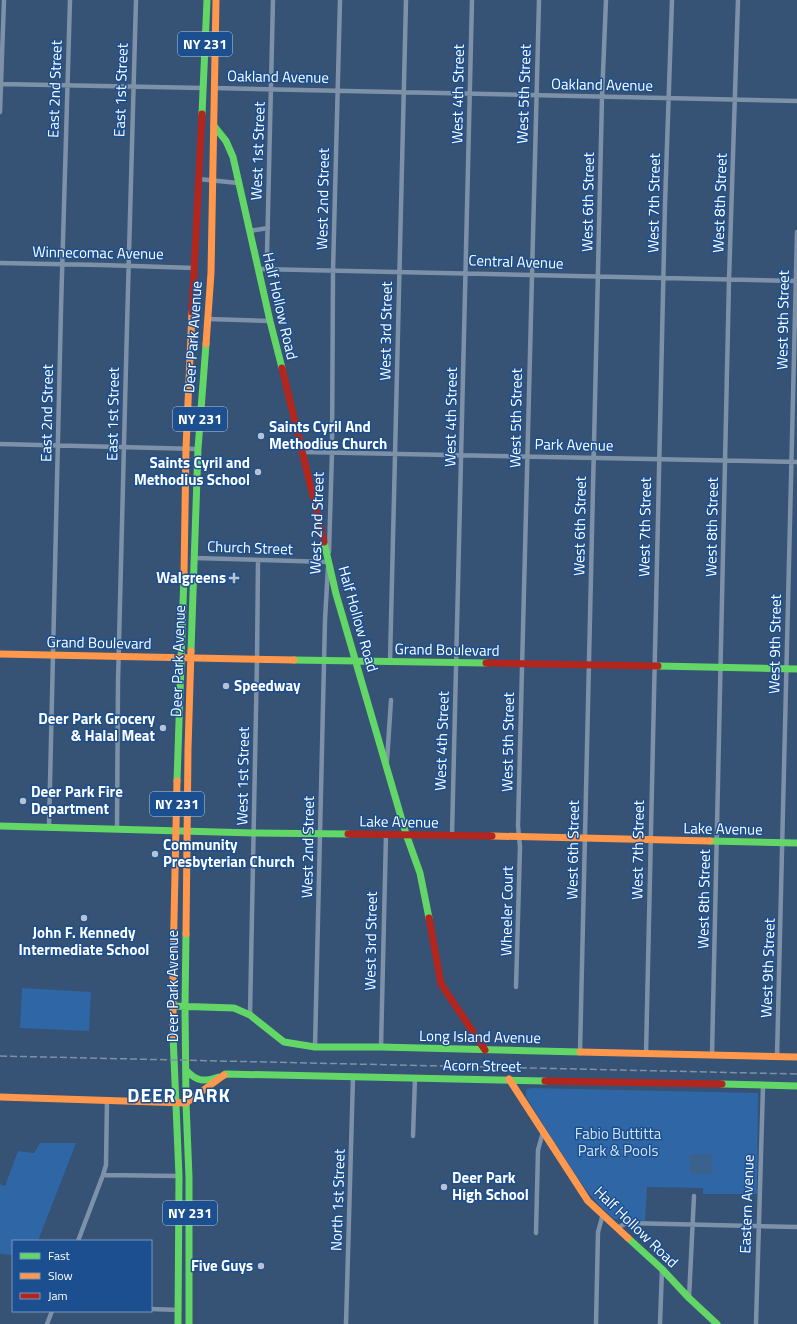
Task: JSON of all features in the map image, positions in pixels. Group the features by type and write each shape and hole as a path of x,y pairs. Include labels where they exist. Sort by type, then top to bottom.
{"street":[{"path":"0,112 4,0"},
{"name":"East 2nd Street","path":"49,827 70,0"},
{"name":"East 1st Street","path":"117,829 119,657 136,0"},
{"name":"Deer Park Avenue","path":"189,1324 190,1177 186,1103 185,1006 188,749 198,449 211,273 216,0"},
{"name":"West 1st Street","path":"267,254 274,0"},
{"name":"West 2nd Street","path":"315,1047 325,620 332,452 333,271 340,0"},
{"name":"West 3rd Street","path":"390,662 406,0"},
{"name":"West 4th Street","path":"452,836 472,0"},
{"name":"West 5th Street","path":"519,837 518,826 531,275 539,0"},
{"name":"West 6th Street","path":"580,1052 602,97 606,0"},
{"name":"West 7th Street","path":"646,1054 659,459 668,98 672,0"},
{"name":"West 8th Street","path":"712,1055 729,280 738,0"},
{"name":"Deer Park Avenue","path":"178,1324 179,1176 173,1052 172,965 182,658 186,448 204,88 205,2"},
{"path":"1,84 204,88"},
{"name":"Oakland Avenue","path":"214,88 797,101"},
{"name":"Half Hollow Road","path":"214,126 225,139 233,157 270,321 303,452 336,594 406,834 420,873 441,984 485,1050"},
{"path":"199,179 238,183"},
{"path":"249,231 268,228"},
{"name":"West 9th Street","path":"777,1057 797,232"},
{"name":"Winnecomac Avenue","path":"0,263 195,268"},
{"name":"Central Avenue","path":"258,269 796,281"},
{"path":"208,319 270,321"},
{"path":"0,444 198,449"},
{"name":"Park Avenue","path":"303,452 797,462"},
{"name":"Church Street","path":"194,558 328,562"},
{"name":"West 1st Street","path":"250,1015 258,561"},
{"name":"Grand Boulevard","path":"0,654 356,662 456,662 720,667 797,670"},
{"path":"387,765 391,700"},
{"name":"Lake Avenue","path":"0,826 254,833 406,834 797,843"},
{"name":"West 3rd Street","path":"381,1048 386,835"},
{"name":"Wheeler Court","path":"516,987 519,837"},
{"name":"Long Island Avenue","path":"173,1006 234,1008 250,1015 284,1042 315,1047 797,1057"},
{"name":"Acorn Street","path":"186,1070 192,1077 201,1080 226,1074 797,1086"},
{"path":"0,1097 186,1103 226,1074"},
{"name":"North 1st Street","path":"346,1324 353,1077"},
{"path":"413,1136 415,1078"},
{"name":"Half Hollow Road","path":"509,1079 588,1201 602,1216 662,1269 716,1324"},
{"name":"Eastern Avenue","path":"756,1324 763,1086"},
{"path":"78,1240 106,1165 106,1100"},
{"path":"536,1233 538,1150 543,1132"},
{"path":"103,1175 179,1176"},
{"path":"689,1298 694,1196"},
{"path":"596,1324 598,1232 602,1216"},
{"path":"617,1228 627,1223 797,1227"},
{"path":"179,1242 184,1254 190,1262"},
{"path":"660,1324 662,1269"},
{"path":"152,1309 178,1310"},
{"path":"47,1324 52,1312"}],"green space":[{"path":"22,988 91,992 89,1031 20,1028"},
{"name":"Fabio Buttitta Park & Pools","path":"527,1089 758,1093 757,1194 703,1194 703,1188 647,1187 645,1221 614,1219 598,1204 583,1186 552,1139 526,1097"},
{"path":"40,1143 76,1143 38,1240 12,1240 12,1255 0,1254 0,1184 5,1186 18,1151 34,1153"}],"shaded area":[{"path":"689,1154 714,1154 714,1156 712,1156 712,1174 690,1174"}],"railway":[{"path":"0,1056 797,1074"}],"traffic: fast":[{"path":"202,114 207,0"},
{"path":"214,126 226,141 233,157 282,368"},
{"path":"191,651 198,449 206,344"},
{"path":"324,542 336,594 406,834 420,873 429,918"},
{"path":"177,781 184,574"},
{"path":"294,660 486,663"},
{"path":"658,666 797,669"},
{"path":"0,826 348,834"},
{"path":"710,841 797,843"},
{"path":"186,934 185,1006 186,1103 189,1177 189,1324"},
{"path":"173,1006 234,1008 250,1015 284,1042 315,1047 381,1047 580,1052"},
{"path":"173,1035 179,1176 178,1324"},
{"path":"186,1070 194,1077 201,1080 209,1080 219,1077"},
{"path":"224,1075 545,1081"},
{"path":"722,1084 797,1086"},
{"path":"628,1238 662,1269 689,1298 717,1324"}],"traffic: slow":[{"path":"206,344 211,273 216,0"},
{"path":"184,574 186,448 192,312"},
{"path":"186,934 188,749 191,651"},
{"path":"0,654 294,660"},
{"path":"173,1035 177,781"},
{"path":"492,836 710,841"},
{"path":"580,1052 797,1057"},
{"path":"0,1097 186,1103 224,1075"},
{"path":"509,1079 588,1201 628,1238"}],"traffic: jam":[{"path":"192,312 202,114"},
{"path":"282,368 324,542"},
{"path":"486,663 658,666"},
{"path":"348,834 492,836"},
{"path":"429,918 441,984 485,1050"},
{"path":"545,1081 722,1084"}],"place":[{"name":"Saints Cyril And Methodius Church","path":"261,436"},
{"name":"Saints Cyril and Methodius School","path":"258,472"},
{"name":"Walgreens","path":"234,578"},
{"name":"Speedway","path":"226,686"},
{"name":"Deer Park Grocery & Halal Meat","path":"163,728"},
{"name":"Deer Park Fire Department","path":"23,801"},
{"name":"Community Presbyterian Church","path":"155,854"},
{"name":"John F. Kennedy Intermediate School","path":"84,918"},
{"name":"Deer Park High School","path":"444,1187"},
{"name":"Five Guys","path":"261,1266"}],"district":[{"name":"DEER PARK","path":"179,1095"}]}
